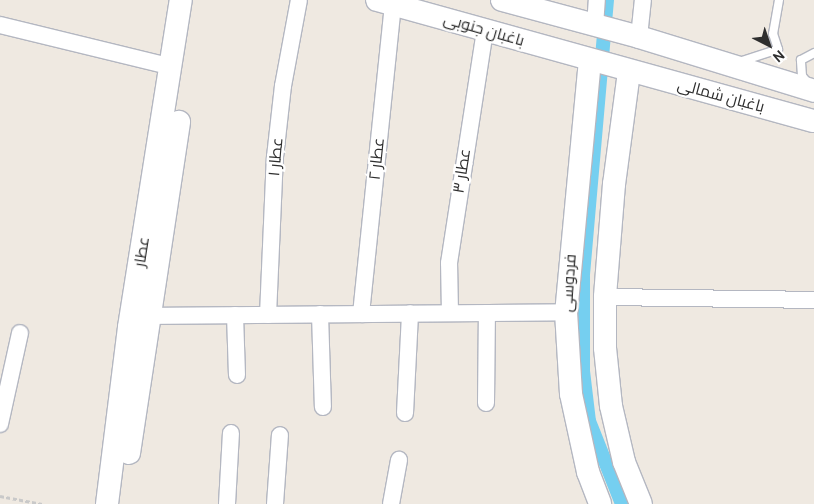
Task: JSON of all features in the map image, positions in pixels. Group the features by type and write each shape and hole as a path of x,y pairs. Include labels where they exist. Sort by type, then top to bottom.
{"street":[{"name":"عطار","path":"107,504 129,327 172,68 181,0"},
{"name":"عطار","path":"122,504 196,0"},
{"name":"عطار ۱","path":"268,315 276,157 284,86 299,0"},
{"name":"باغبان جنوبی","path":"502,0 595,26 639,36"},
{"path":"595,26 597,0"},
{"path":"639,36 643,0"},
{"name":"باغبان جنوبی","path":"385,2 629,72"},
{"name":"عطار ۲","path":"361,314 385,2"},
{"path":"0,25 172,68"},
{"name":"عطار ۳","path":"450,313 449,263 486,30"},
{"name":"باغبان شمالی","path":"639,36 814,91"},
{"name":"فردوسی","path":"590,60 566,312 571,394 588,472 600,504"},
{"path":"629,72 614,184 605,297 605,348 611,406 624,462 641,504"},
{"name":"باغبان شمالی","path":"629,72 814,121"},
{"path":"605,297 814,300"},
{"path":"149,316 566,312"},
{"path":"486,403 487,313"},
{"path":"320,314 323,407"},
{"path":"405,413 410,314"},
{"path":"235,315 237,375"},
{"path":"0,424 20,333"},
{"path":"227,504 231,433"},
{"path":"275,504 280,435"},
{"path":"391,504 399,460"}],"lane":[{"path":"727,64 754,59 778,49 773,34 779,0"},
{"path":"814,53 801,60 802,76 814,91"}],"path":[{"path":"0,496 42,504"}],"waterway":[{"path":"607,0 583,277 583,371 589,421 622,504"}]}
